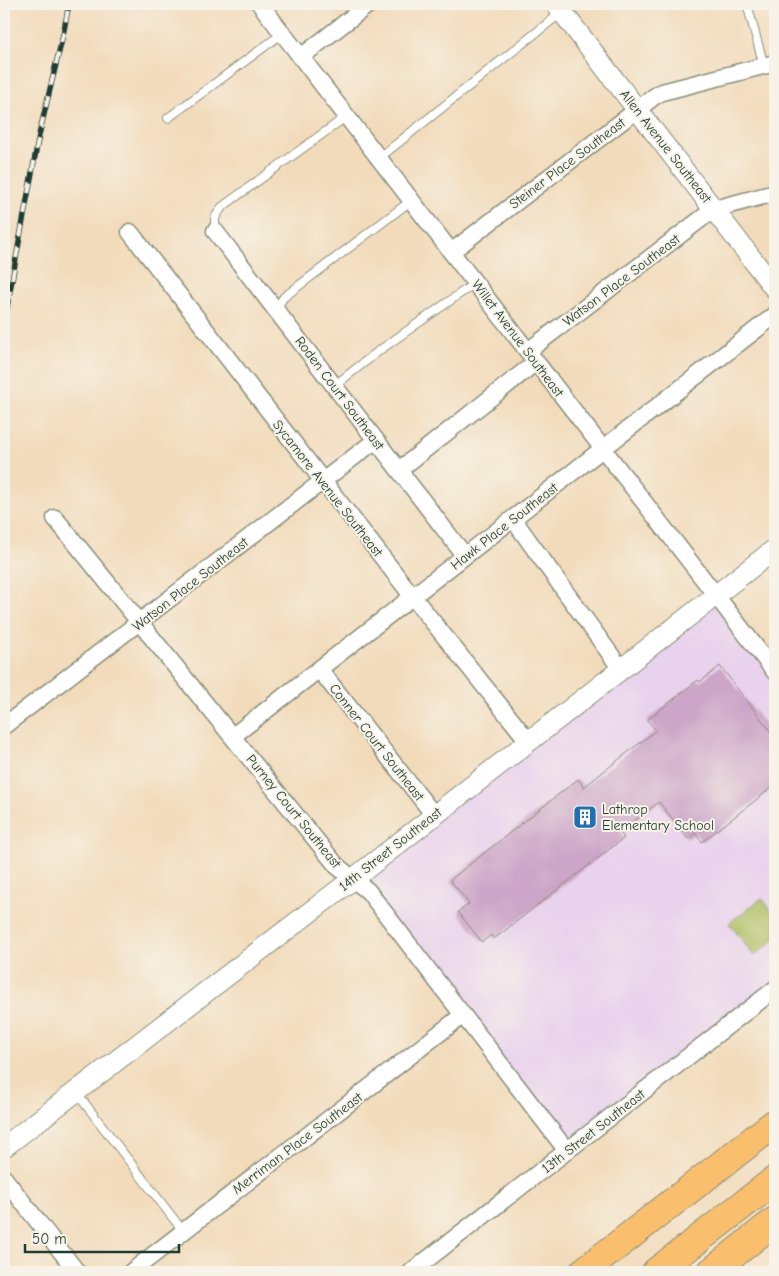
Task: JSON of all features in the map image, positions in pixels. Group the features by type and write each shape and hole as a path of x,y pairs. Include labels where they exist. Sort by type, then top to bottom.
{"highway":[{"path":"583,1272 775,1123"},
{"path":"656,1272 775,1180"},
{"path":"711,1272 775,1221"}],"street":[{"name":"Willet Avenue Southeast","path":"260,4 775,672"},
{"path":"301,57 369,4"},
{"name":"Allen Avenue Southeast","path":"559,8 775,289"},
{"name":"Steiner Place Southeast","path":"451,252 655,96 662,92 770,65"},
{"path":"714,208 775,193"},
{"name":"Watson Place Southeast","path":"399,470 532,357 714,208"},
{"name":"Roden Court Southeast","path":"215,231 465,556"},
{"name":"Sycamore Avenue Southeast","path":"130,232 529,742"},
{"name":"Hawk Place Southeast","path":"233,736 775,315"},
{"name":"Watson Place Southeast","path":"4,726 376,440"},
{"name":"Purney Court Southeast","path":"55,518 337,866 368,891 567,1151"},
{"path":"513,519 621,669"},
{"name":"14th Street Southeast","path":"4,1147 353,879 775,549"},
{"name":"Conner Court Southeast","path":"319,669 434,815"},
{"name":"13th Street Southeast","path":"411,1272 775,989"},
{"name":"Merriman Place Southeast","path":"131,1272 463,1015"},
{"path":"4,1178 77,1272"}],"lane":[{"path":"747,4 770,65"},
{"path":"379,158 559,8"},
{"path":"168,118 283,33"},
{"path":"215,231 215,218 222,207 347,116"},
{"path":"278,312 279,304 284,297 412,200"},
{"path":"334,386 380,350 475,283"},
{"path":"76,1092 183,1231"}],"shaded area":[{"path":"715,596 775,672 775,989 567,1151 353,879"}],"green space":[{"path":"762,898 775,916 775,939 754,956 729,923"}],"building":[{"name":"Lathrop Elementary School","path":"720,666 775,737 775,785 702,842 695,833 688,839 659,802 620,832 624,838 494,939 491,935 482,942 458,912 469,904 450,880 578,779 584,787 656,730 647,720 698,680 700,682"}],"railway":[{"path":"4,323 39,135 69,4"}],"place":[{"name":"Lathrop Elementary School","path":"585,817"}]}
